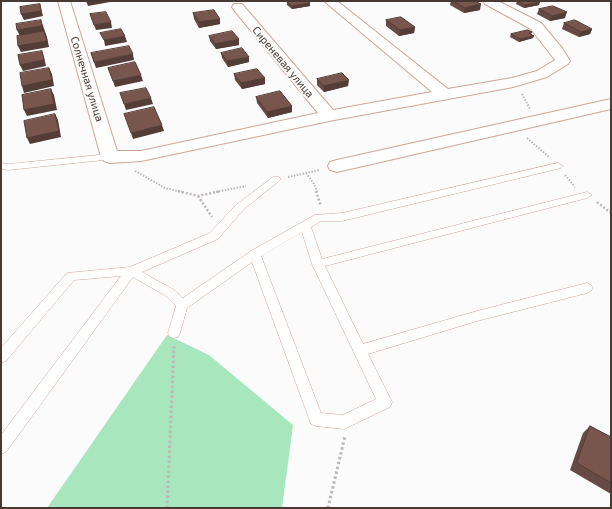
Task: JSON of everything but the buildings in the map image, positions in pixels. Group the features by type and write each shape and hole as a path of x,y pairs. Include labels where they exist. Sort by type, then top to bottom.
{"street":[{"name":"Солнечная улица","path":"64,1 110,157"},
{"path":"330,1 445,95"},
{"path":"110,157 141,156 328,116 513,82 542,74 563,61 557,51 536,26 489,1"},
{"name":"Сиреневая улица","path":"238,7 328,116"},
{"path":"337,166 611,104"}],"lane":[{"path":"1,166 8,167 110,157"},
{"path":"174,333 182,305 255,254 319,218 342,217 558,166"},
{"path":"1,358 71,276 131,271 214,236 240,207 276,179"},
{"path":"318,264 587,195"},
{"path":"255,254 316,419 344,422 385,402 318,264 305,226"},
{"path":"131,271 170,293 182,305"},
{"path":"1,447 131,271"},
{"path":"361,350 477,316 587,288"}],"path":[{"path":"513,82 531,110 532,121 523,134 558,166 574,186 611,213"},
{"path":"110,157 165,188 198,196 337,166"},
{"path":"306,173 314,184 322,204 319,218"},
{"path":"198,196 215,220 214,236"},
{"path":"167,508 173,393 174,333"},
{"path":"328,508 345,435 351,430"}],"green space":[{"path":"167,335 209,355 293,425 282,508 47,508"}]}
